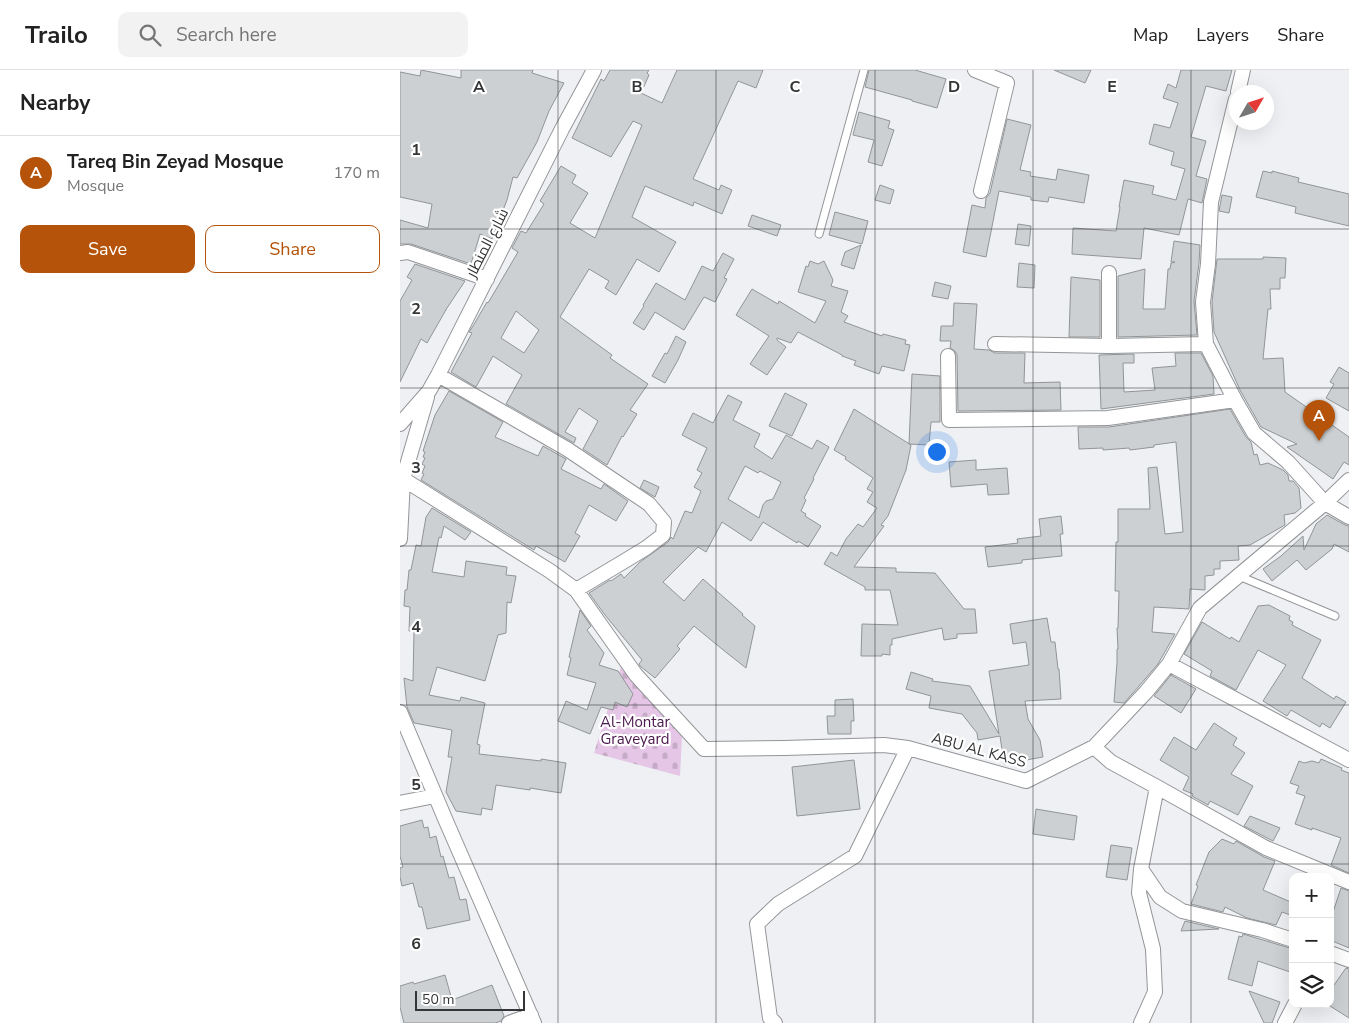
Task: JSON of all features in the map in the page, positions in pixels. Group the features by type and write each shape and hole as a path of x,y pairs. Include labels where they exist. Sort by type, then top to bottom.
{"street":[{"name":"شارع المنطار","path":"400,424 429,391 438,375 562,129 594,70"},
{"path":"975,70 1008,83 981,191"},
{"path":"1240,85 1244,70"},
{"path":"1229,128 1211,202 1208,264 1203,302 1206,344 1234,400 1254,433 1288,462 1325,503 1349,517"},
{"path":"400,253 408,252 488,279"},
{"path":"1109,272 1109,346"},
{"path":"994,344 1109,346 1206,344"},
{"path":"948,356 948,420 1108,418 1234,400"},
{"path":"438,375 566,449 649,504 664,522 663,534 652,543 576,590"},
{"path":"400,539 403,479 429,391"},
{"name":"ABU AL KASS","path":"403,479 550,570 576,590 636,675 704,749 884,745 908,748 1026,781 1094,747"},
{"path":"1349,480 1325,503 1200,608 1169,664 1146,692 1094,747 1110,762 1266,848 1349,882"},
{"path":"1169,664 1349,760"},
{"path":"400,712 533,1019 509,1023"},
{"path":"774,1023 770,1018 757,924 778,904 855,856 908,748"},
{"path":"1141,1023 1155,992 1153,949 1139,893 1141,869 1157,787"},
{"path":"400,803 435,796"},
{"path":"1141,869 1160,897 1182,911 1262,930 1289,939"},
{"path":"1334,955 1349,960"},
{"path":"1285,1023 1293,1008"}],"lane":[{"path":"819,234 864,70"},
{"path":"1238,576 1335,616"}],"green space":[{"name":"Al-Montar Graveyard","path":"621,667 682,736 680,776 594,753"}],"building":[{"path":"421,70 461,78 461,70 533,70 532,73 564,83 549,111 537,142 517,178 513,177 507,200 492,239 480,234 471,264 411,244 400,244 400,220 428,228 432,204 400,197 400,72 420,76"},
{"path":"610,70 649,70 647,73 649,75 641,93 662,103 677,70 763,70 756,88 738,81 693,179 719,190 721,185 732,190 722,214 694,202 693,206 645,186 632,217 676,242 659,272 637,259 616,295 605,288 609,281 589,269 560,317 612,355 610,358 648,384 630,410 637,414 622,436 607,465 583,449 598,421 579,408 565,432 576,438 574,443 506,404 522,375 493,356 476,387 451,372 472,333 469,332 518,252 512,248 521,231 526,233 544,204 540,201 561,166 576,175 572,183 588,193 570,223 595,238 642,125 633,121 611,157 572,138 601,79 604,81","holes":["516,311 539,330 524,353 501,338"]},
{"path":"869,70 915,70 946,79 937,108 865,87"},
{"path":"1054,70 1091,70 1085,83"},
{"path":"1181,70 1232,70 1226,91 1206,86 1191,137 1206,141 1196,176 1207,179 1202,203 1188,199 1179,235 1144,228 1141,259 1072,254 1073,228 1116,231 1124,180 1154,186 1152,194 1176,200 1185,169 1171,165 1174,152 1149,144 1154,124 1170,128 1178,103 1163,98 1168,84 1176,88"},
{"path":"859,112 890,121 888,128 894,130 882,166 868,162 874,140 853,135"},
{"path":"1007,119 1031,125 1020,170 1031,172 1030,176 1056,180 1058,169 1089,175 1084,203 1049,197 1048,202 1031,200 1031,197 999,191 986,257 963,252 972,205 985,208 986,198 990,193"},
{"path":"1263,171 1272,173 1272,171 1299,178 1298,182 1349,194 1349,226 1295,213 1296,207 1256,197"},
{"path":"880,185 894,190 890,204 875,200"},
{"path":"1222,195 1232,197 1229,213 1219,211"},
{"path":"835,212 868,221 862,244 829,235"},
{"path":"752,215 781,225 777,236 748,226"},
{"path":"1018,224 1031,226 1029,246 1015,244"},
{"path":"1174,241 1200,245 1194,301 1197,335 1118,337 1118,276 1145,269 1143,309 1165,309 1168,269 1170,269 1171,263 1175,262 1171,262"},
{"path":"861,245 854,269 841,265 845,252"},
{"path":"723,253 734,259 724,278 727,279 715,302 704,297 684,330 655,312 644,330 633,323 656,283 685,300 702,266 713,271"},
{"path":"1263,257 1286,258 1285,278 1280,278 1280,289 1270,289 1271,309 1268,309 1263,359 1283,358 1285,392 1349,437 1349,465 1344,462 1333,479 1287,447 1297,444 1261,427 1240,390 1214,332 1212,302 1217,259 1263,259"},
{"path":"810,261 818,264 824,261 833,280 831,286 848,291 841,312 848,316 844,322 882,336 883,334 906,340 905,344 910,345 904,371 882,366 879,374 854,365 856,361 842,356 798,332 791,343 777,338 786,347 767,375 750,364 769,336 736,315 752,289 778,304 779,301 815,323 826,301 798,292 806,266 808,267"},
{"path":"1019,263 1035,265 1034,288 1017,287"},
{"path":"415,264 465,281 427,343 421,339 400,382 400,301 412,280 407,277"},
{"path":"1071,277 1100,280 1100,337 1069,337"},
{"path":"935,282 951,286 948,299 932,296"},
{"path":"954,303 977,304 974,349 989,350 995,353 1025,353 1024,383 1060,382 1061,410 958,411 957,355 950,348 951,341 940,341 941,326 953,326"},
{"path":"676,336 686,342 665,383 652,376 665,353 667,354"},
{"path":"1175,353 1201,353 1213,376 1214,394 1101,409 1099,355 1134,354 1134,363 1123,363 1124,392 1155,390 1152,368 1176,366"},
{"path":"1339,367 1349,373 1349,411 1326,398 1334,384 1330,382"},
{"path":"912,374 940,376 940,422 931,422 929,445 909,444"},
{"path":"449,391 503,422 495,437 538,456 543,446 566,459 561,469 601,489 604,484 628,501 616,521 589,505 575,533 580,536 565,562 536,546 534,550 421,480 425,466 422,464 425,458 423,457 425,452 423,451 435,415"},
{"path":"785,393 807,404 792,436 769,426"},
{"path":"728,395 742,402 733,420 760,434 754,447 772,459 786,435 812,449 817,440 829,447 804,498 806,500 801,511 806,514 805,516 821,526 808,547 798,541 797,543 763,522 751,541 722,522 706,552 698,547 663,582 684,601 703,579 755,626 746,668 694,626 677,646 680,649 655,678 640,666 639,664 642,660 589,593 621,574 624,578 640,562 668,542 671,537 673,539 685,511 692,513 701,491 694,487 702,473 697,470 707,448 682,435 693,413 713,423","holes":["745,466 758,473 760,471 781,482 773,499 766,501 763,505 759,518 728,499"]},
{"path":"854,409 911,445 906,470 888,516 881,525 884,526 854,567 896,568 896,572 935,573 964,609 975,609 977,633 957,634 957,638 944,640 942,628 892,639 890,655 861,656 862,624 898,625 890,590 865,590 865,587 824,564 831,552 837,556 846,539 858,524 863,527 877,508 867,502 873,492 867,489 873,478 834,450"},
{"path":"1230,409 1246,437 1251,442 1254,455 1257,454 1260,465 1268,463 1283,470 1288,475 1289,481 1293,481 1299,488 1301,508 1295,513 1284,515 1285,525 1250,545 1238,546 1239,560 1220,561 1220,569 1214,569 1214,575 1205,576 1205,590 1190,589 1189,609 1154,607 1152,632 1175,634 1158,664 1124,703 1114,702 1118,649 1119,591 1115,591 1118,509 1150,509 1148,468 1157,467 1165,534 1183,532 1176,442 1130,450 1129,448 1079,449 1078,427 1109,427"},
{"path":"976,460 976,470 1007,468 1009,494 988,495 987,484 951,487 949,462"},
{"path":"644,480 659,487 655,497 640,488"},
{"path":"432,508 471,532 465,540 444,526 441,538 439,537 432,572 464,577 466,561 507,567 506,575 516,576 511,603 507,602 506,633 498,635 485,681 437,667 429,695 460,701 461,697 485,703 477,744 480,745 479,754 566,763 561,793 496,785 492,810 482,808 481,815 456,811 446,792 452,757 448,757 452,730 414,723 407,707 404,678 413,681 414,631 409,631 410,607 404,606 405,590 407,590 409,570 411,570 416,545 421,546 426,517"},
{"path":"1327,515 1349,526 1349,552 1334,544 1332,549 1306,570 1297,560 1272,581 1263,569 1303,536 1304,550 1316,524"},
{"path":"1061,516 1063,534 1060,534 1062,556 1022,560 1022,563 988,567 985,547 1018,543 1017,539 1041,536 1039,519"},
{"path":"1269,605 1290,616 1289,620 1293,622 1292,625 1321,640 1302,678 1334,699 1336,696 1346,702 1330,728 1322,723 1320,727 1291,710 1287,716 1263,701 1286,665 1258,650 1236,690 1210,676 1212,671 1184,654 1202,622 1230,639 1231,637 1239,642 1258,606"},
{"path":"580,610 591,626 587,630 604,653 599,665 618,671 633,694 627,707 615,702 613,710 601,707 590,734 558,721 566,701 587,710 596,683 567,675 571,658 569,657"},
{"path":"1047,618 1051,642 1055,642 1061,699 1025,701 1028,719 1040,740 1043,757 1004,764 1000,736 978,740 977,733 962,714 929,708 931,696 906,689 911,672 933,679 932,681 970,686 999,734 989,671 1029,665 1026,642 1013,644 1010,624"},
{"path":"1171,675 1196,689 1181,713 1154,696"},
{"path":"853,699 854,721 851,721 851,734 828,734 827,716 835,716 835,700"},
{"path":"1214,723 1237,738 1233,745 1245,753 1231,774 1253,786 1238,815 1210,801 1208,805 1192,796 1193,794 1183,790 1189,777 1160,760 1174,737 1196,750"},
{"path":"1321,759 1349,773 1349,873 1331,865 1341,838 1295,824 1305,796 1296,793 1299,786 1290,783 1299,761 1319,763"},
{"path":"854,760 860,809 797,816 792,767"},
{"path":"1036,809 1077,816 1074,840 1033,834"},
{"path":"1250,816 1280,828 1273,841 1244,826"},
{"path":"422,820 424,828 428,827 430,838 436,836 449,878 454,877 460,900 466,899 470,920 427,929 422,907 419,907 413,883 402,886 400,877 400,868 403,867 400,856 400,826"},
{"path":"1222,839 1234,844 1236,841 1275,861 1263,890 1289,901 1289,915 1282,912 1276,925 1247,918 1225,907 1223,912 1191,904 1209,852"},
{"path":"1111,845 1132,848 1127,880 1106,877"},
{"path":"1341,888 1349,891 1349,948 1334,942 1334,909"},
{"path":"1185,921 1219,929 1181,931"},
{"path":"1243,934 1289,948 1289,972 1258,961 1252,986 1228,979 1239,936 1242,937"},
{"path":"1346,968 1349,969 1349,1018 1333,1008 1334,985"},
{"path":"445,975 452,1000 492,985 504,1016 501,1021 495,1023 404,1023 400,1007 400,986"},
{"path":"1249,991 1280,1002 1272,1023 1264,1023"}],"place":[{"name":"Tareq Bin Zeyad Mosque","path":"1319,441"}]}
